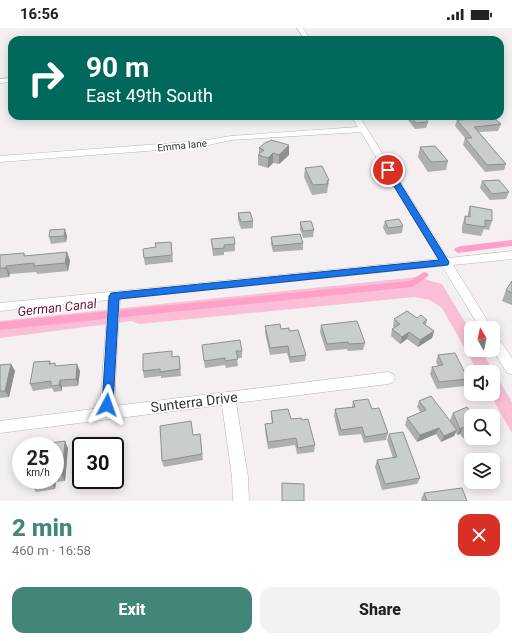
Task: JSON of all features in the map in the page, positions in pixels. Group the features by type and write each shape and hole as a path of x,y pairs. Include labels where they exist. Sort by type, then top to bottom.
{"street":[{"path":"357,120 482,321"},
{"name":"Emma lane","path":"0,160 200,144 231,138 363,129"},
{"path":"0,307 512,255"},
{"path":"107,413 114,296"},
{"path":"500,350 512,369"},
{"name":"Sunterra Drive","path":"0,427 388,378"},
{"path":"228,398 240,477 241,501"}],"shaded area":[{"path":"417,277 442,284 464,321 464,347 442,308 430,300 415,297 139,324 131,321 0,338 0,321"},
{"path":"470,357 485,357 490,365 474,365"},
{"path":"500,382 512,402 512,433 500,412 500,409 498,409 494,401 500,401"}],"building":[{"path":"413,120 426,120 428,122 416,123"},
{"path":"457,120 496,120 501,124 474,127 506,164 487,165 465,138 472,138"},
{"path":"271,140 289,145 279,155 273,153 268,158 258,155 264,150 259,148"},
{"path":"435,146 448,161 431,162 420,147"},
{"path":"322,166 329,180 327,181 328,184 313,185 305,168"},
{"path":"499,180 509,192 492,194 482,181"},
{"path":"470,206 492,210 492,221 485,220 485,227 465,224 465,216 470,217"},
{"path":"250,212 253,221 241,222 238,213"},
{"path":"399,219 403,226 388,228 385,221"},
{"path":"311,221 314,230 303,231 300,222"},
{"path":"65,229 64,236 49,237 50,230"},
{"path":"300,234 303,243 273,246 271,237"},
{"path":"234,237 235,244 224,245 224,248 213,249 211,239"},
{"path":"171,242 172,255 144,258 143,249 156,247 155,243"},
{"path":"67,252 65,263 34,266 34,263 0,268 0,255 24,253 24,256"},
{"path":"512,281 512,293 506,290"},
{"path":"407,311 417,318 421,315 427,320 423,323 434,331 420,340 409,332 402,337 392,329 400,324 394,319"},
{"path":"357,321 365,343 349,344 348,342 327,344 321,325"},
{"path":"280,324 281,329 289,328 289,331 298,330 306,355 290,357 288,346 270,348 265,326"},
{"path":"240,340 242,351 236,351 238,359 225,361 225,358 204,361 202,345"},
{"path":"172,351 172,357 179,356 180,369 160,372 160,369 143,371 143,354"},
{"path":"455,353 464,371 464,379 439,382 432,367 443,365 438,355"},
{"path":"50,361 49,364 55,363 55,366 77,364 76,379 60,380 59,385 51,386 51,381 30,384 34,362"},
{"path":"11,364 5,391 0,391 0,365"},
{"path":"431,396 457,430 444,436 439,428 420,435 407,418 426,410 419,401"},
{"path":"368,399 372,409 379,408 388,433 365,437 362,427 341,430 335,409 355,407 353,401"},
{"path":"467,407 469,409 464,409 464,428 463,427 460,429 453,413"},
{"path":"288,409 291,419 308,419 315,445 298,448 296,438 268,442 265,424 273,423 271,411"},
{"path":"191,421 193,435 200,434 202,454 162,461 160,426"},
{"path":"403,432 420,478 385,484 377,460 397,457 389,434"},
{"path":"282,483 304,484 304,501 282,501"},
{"path":"462,488 467,501 427,501 424,493"}],"waterway":[{"name":"German Canal","path":"458,250 512,243"},
{"name":"German Canal","path":"0,326 412,284 424,275"}],"route":[{"path":"107,405 114,296 445,262 388,170"}]}
